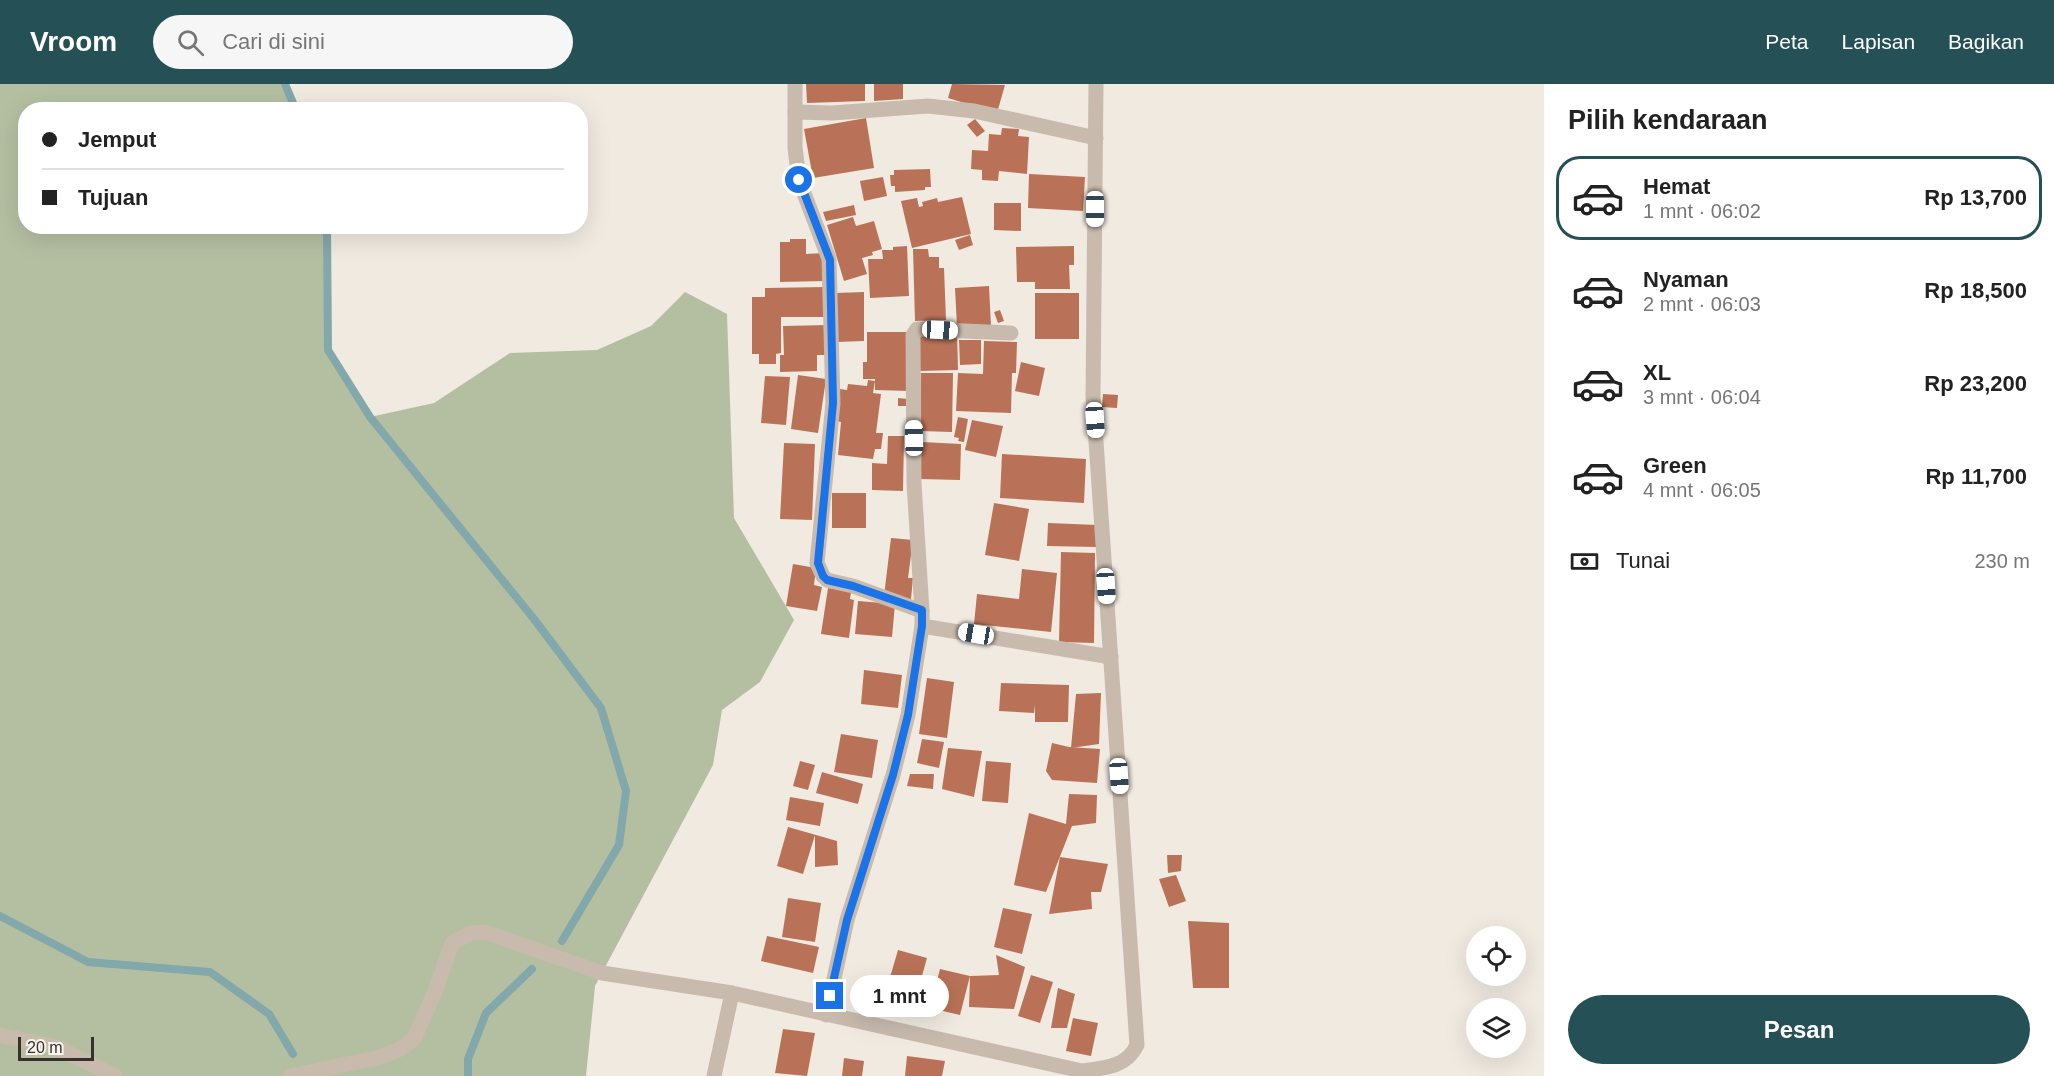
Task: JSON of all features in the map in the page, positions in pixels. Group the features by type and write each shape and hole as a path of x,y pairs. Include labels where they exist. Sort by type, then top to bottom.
{"street":[{"path":"795,84 795,148 799,180 830,260 833,403 818,563 823,576 827,580 853,586 922,618 1111,657"},
{"path":"290,1076 381,1057 398,1050 414,1039 436,989 452,943 471,933 485,932 602,973 732,993 1082,1073 1107,1068 1132,1056 1137,1045 1093,397 1096,84"},
{"path":"795,112 928,106 974,111 1096,138"},
{"path":"826,1015 847,920 893,775 908,715 922,618 914,483 913,335 917,329 1011,333"},
{"path":"714,1076 732,993"},
{"path":"0,1035 56,1047 115,1076"}],"green space":[{"path":"0,84 285,84 293,102 18,102 18,234 327,234 328,350 370,417 434,403 510,353 597,350 651,326 685,292 727,314 734,518 794,620 760,682 722,710 713,765 595,986 586,1076 0,1076"}],"building":[{"path":"806,84 865,84 865,101 807,103"},
{"path":"874,84 903,84 903,99 874,101"},
{"path":"952,84 1005,85 997,113 948,98"},
{"path":"866,118 874,168 813,178 804,129"},
{"path":"975,119 985,131 977,137 967,125"},
{"path":"1002,128 1019,129 1018,136 1029,137 1027,174 999,171 998,181 982,180 982,170 971,169 972,150 988,151 989,134 1001,135"},
{"path":"930,169 931,187 925,187 925,190 895,192 895,186 891,186 890,175 894,175 894,170"},
{"path":"1029,174 1085,177 1083,211 1028,208"},
{"path":"883,177 887,196 864,201 860,181"},
{"path":"962,197 971,234 912,248 901,201 917,198 919,207 923,206 922,202 937,198 938,202"},
{"path":"994,203 1021,203 1021,231 994,230"},
{"path":"854,205 856,215 826,221 823,212"},
{"path":"853,217 856,226 874,221 882,249 862,258 867,274 844,281 827,225"},
{"path":"970,235 973,245 959,250 955,240"},
{"path":"790,239 806,239 806,254 824,253 825,281 780,282 780,242 790,242"},
{"path":"907,246 909,296 870,298 868,259 883,259 882,250"},
{"path":"1074,246 1074,265 1069,265 1070,289 1035,289 1035,282 1017,282 1016,247"},
{"path":"913,249 928,249 929,257 939,257 939,268 944,268 946,320 915,321"},
{"path":"989,286 991,326 957,327 955,288"},
{"path":"826,287 826,317 781,317 781,353 776,354 776,364 759,364 759,354 752,354 752,297 765,297 765,288"},
{"path":"864,292 864,341 837,342 836,293"},
{"path":"1035,293 1079,293 1079,339 1035,339"},
{"path":"1000,310 1004,321 998,323 994,312"},
{"path":"829,325 830,355 817,355 817,371 780,372 780,355 784,355 783,326"},
{"path":"867,332 910,332 910,391 875,390 875,379 863,379 863,362 867,362"},
{"path":"918,332 957,332 958,370 919,371"},
{"path":"959,340 981,340 981,364 960,365"},
{"path":"984,341 1017,342 1016,373 1012,373 1011,413 956,411 958,373 983,374"},
{"path":"1021,362 1045,368 1039,396 1015,391"},
{"path":"921,373 953,373 952,432 920,431"},
{"path":"798,375 826,379 818,433 791,429"},
{"path":"765,376 790,377 786,425 761,423"},
{"path":"868,380 875,381 873,393 881,394 876,433 883,433 881,449 875,449 873,459 838,455 841,422 836,421 840,389 847,390 848,384 867,386"},
{"path":"1103,394 1118,395 1117,408 1102,407"},
{"path":"898,398 908,399 908,406 898,406"},
{"path":"958,417 968,419 964,442 954,437"},
{"path":"972,420 1003,426 996,457 965,450"},
{"path":"888,436 904,436 903,491 872,490 872,463 887,464"},
{"path":"922,442 961,444 960,480 920,479"},
{"path":"784,443 815,444 812,520 780,519"},
{"path":"1002,454 1086,459 1084,503 1000,498"},
{"path":"832,493 866,493 866,528 832,528"},
{"path":"994,503 1029,509 1019,561 985,555"},
{"path":"1048,523 1097,525 1096,547 1047,546"},
{"path":"891,538 913,540 908,578 913,578 911,599 884,596"},
{"path":"1061,552 1095,553 1094,643 1059,642"},
{"path":"793,564 816,568 814,585 822,587 817,611 786,606"},
{"path":"1022,569 1057,573 1051,632 974,624 977,594 1019,599"},
{"path":"828,588 851,592 850,599 854,600 849,638 821,634"},
{"path":"858,601 895,604 892,637 855,634"},
{"path":"864,670 902,675 898,708 861,704"},
{"path":"927,678 954,682 947,738 919,734"},
{"path":"1001,683 1069,685 1068,722 1035,722 1035,705 1034,713 999,711"},
{"path":"1101,693 1099,744 1071,748 1076,694"},
{"path":"841,734 878,740 872,778 834,772"},
{"path":"922,739 944,742 939,768 917,763"},
{"path":"1052,743 1069,747 1100,749 1097,783 1052,780 1046,771"},
{"path":"948,748 982,751 974,797 942,789"},
{"path":"800,761 815,765 808,790 793,786"},
{"path":"986,761 1011,763 1008,803 982,801"},
{"path":"822,772 863,784 858,804 816,793"},
{"path":"910,774 934,774 933,789 907,786"},
{"path":"1069,794 1097,795 1096,823 1072,826 1046,892 1014,885 1029,813 1066,824"},
{"path":"790,797 824,803 820,826 786,820"},
{"path":"788,827 837,841 838,865 815,867 815,835 803,874 777,866"},
{"path":"1167,855 1182,855 1181,871 1168,873"},
{"path":"1060,857 1108,864 1101,892 1091,892 1092,909 1049,914"},
{"path":"1176,875 1186,901 1169,907 1159,879"},
{"path":"788,898 821,903 815,942 782,937"},
{"path":"1003,908 1032,914 1022,954 994,947"},
{"path":"1188,921 1229,923 1229,988 1193,988"},
{"path":"767,936 819,947 813,973 761,961"},
{"path":"898,950 927,958 920,983 928,985 922,1005 900,1004 897,1000 885,997 887,979 891,974"},
{"path":"996,955 1025,967 1014,1009 969,1007 970,976 999,975"},
{"path":"940,969 970,976 960,1015 930,1008"},
{"path":"1031,975 1053,982 1040,1023 1018,1016"},
{"path":"1058,988 1075,994 1067,1028 1051,1028"},
{"path":"1073,1018 1098,1023 1091,1056 1066,1051"},
{"path":"783,1029 815,1033 807,1076 775,1073"},
{"path":"907,1056 945,1061 942,1076 905,1076"},
{"path":"844,1058 864,1061 862,1076 842,1076"}],"waterway":[{"path":"285,84 293,102"},
{"path":"327,234 328,350 370,417 534,619 601,708 626,791 619,845 562,941"},
{"path":"0,916 88,962 210,972 269,1014 293,1054"},
{"path":"468,1076 468,1059 486,1013 532,969"}],"route":[{"path":"799,180 830,260 833,403 818,563 820,570 827,580 853,586 922,610 922,626 908,715 893,775 847,920 830,996"}]}
